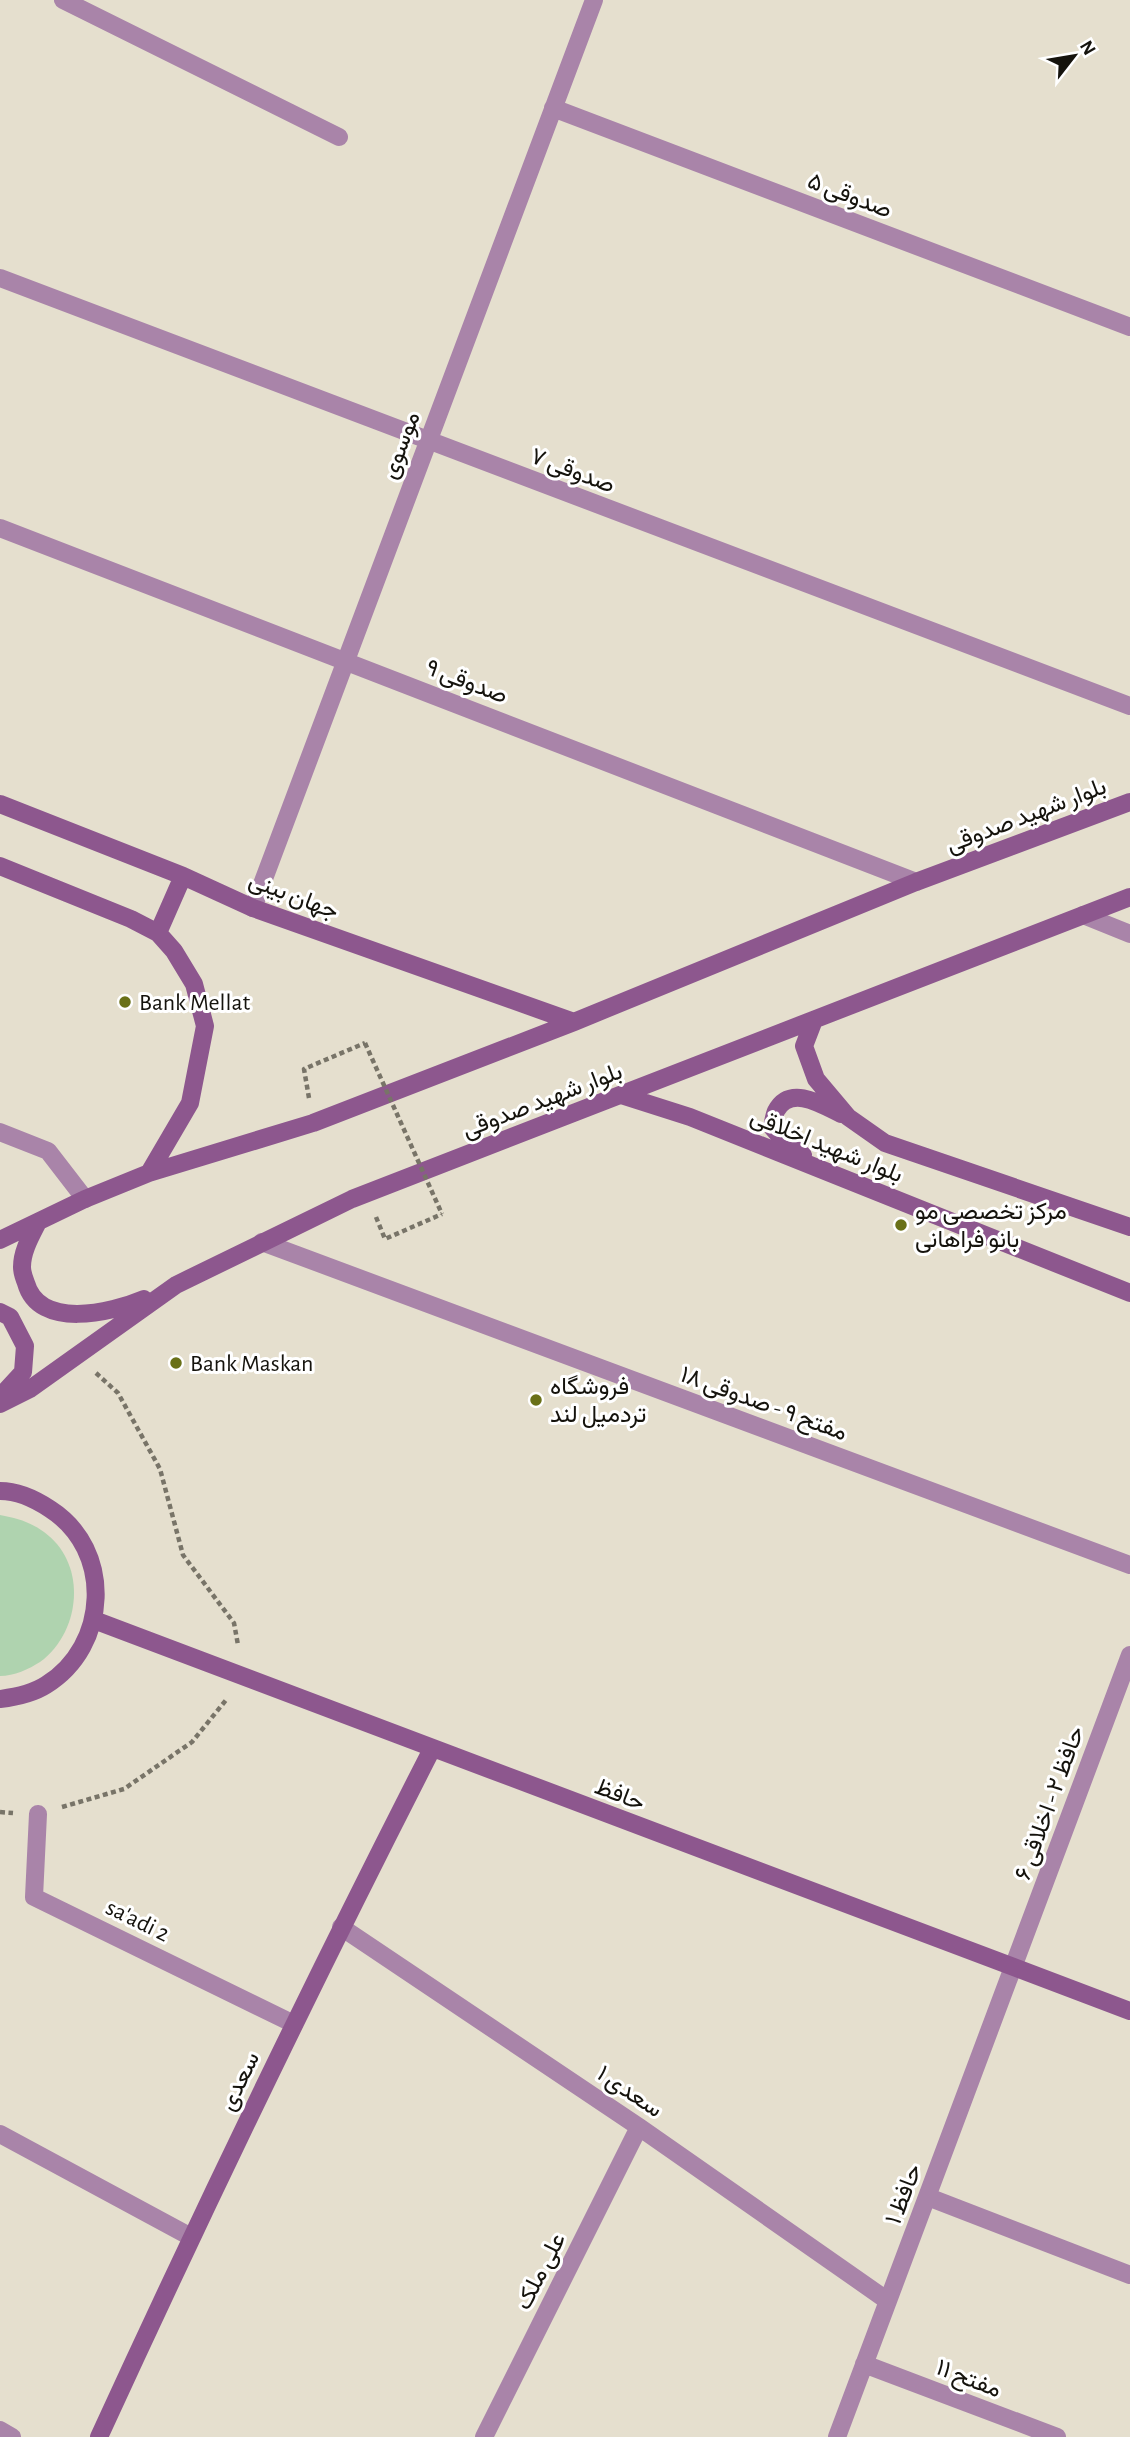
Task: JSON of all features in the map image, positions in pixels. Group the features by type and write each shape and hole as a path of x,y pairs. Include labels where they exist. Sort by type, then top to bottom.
{"main road":[{"name":"بلوار شهید صدوقی","path":"0,1240 85,1199 149,1173 313,1123 574,1022 916,882 1130,802"},
{"name":"جهان بینی","path":"0,804 183,876 253,908 574,1022"},
{"path":"0,866 131,919 158,933 174,951 194,984 205,1026 190,1103 149,1173"},
{"path":"158,933 183,876"},
{"name":"بلوار شهید صدوقی","path":"0,1404 30,1389 176,1285 352,1199 1130,897"},
{"name":"بلوار شهید اخلاقی","path":"814,1020 804,1046 816,1079 848,1117 885,1143 1130,1227"},
{"name":"بلوار شهید اخلاقی","path":"621,1095 691,1117 1130,1293"},
{"path":"824,1170 785,1142 772,1127 776,1111 786,1100 807,1097 848,1117"},
{"path":"38,1222 25,1249 22,1269 28,1291 40,1306 83,1315 127,1307 176,1285"},
{"path":"0,1312 10,1317 25,1346 23,1372 0,1397"},
{"path":"0,1491 36,1500 60,1516 79,1537 92,1563 97,1591 94,1620 84,1647 67,1669 45,1686 19,1697 0,1699"},
{"name":"حافظ","path":"94,1620 1130,2011"},
{"name":"سعدی","path":"99,2437 191,2237 294,2024 432,1749"}],"street":[{"path":"63,0 339,138"},
{"name":"موسوی","path":"253,908 594,0"},
{"name":"صدوقی ۵","path":"553,108 1130,327"},
{"name":"صدوقی ۷","path":"0,278 1130,706"},
{"name":"صدوقی ۹","path":"0,528 916,882"},
{"path":"1083,915 1130,934"},
{"path":"0,1132 48,1151 85,1199"},
{"name":"مفتح ۹ - صدوقی ۱۸","path":"262,1242 1130,1565"},
{"name":"حافظ ۲ - اخلاقی ۶","path":"1014,1968 1130,1655"},
{"name":"sa'adi 2","path":"38,1814 34,1897 294,2024"},
{"name":"سعدی ۱","path":"341,1927 639,2127 888,2301"},
{"name":"حافظ ۱","path":"837,2437 1014,1968"},
{"name":"علی ملک","path":"484,2437 639,2127"},
{"path":"0,2134 191,2237"},
{"path":"928,2197 1130,2275"},
{"name":"مفتح ۱۱","path":"864,2364 1056,2437"},
{"path":"0,2430 12,2437"}],"path":[{"path":"304,1069 365,1043 442,1214 385,1239"},
{"path":"0,1812 38,1814 124,1788 192,1742 245,1677 234,1623 183,1555 160,1469 118,1393 78,1355"}],"green space":[{"path":"0,1515 34,1526 58,1546 68,1562 73,1579 74,1598 64,1634 54,1649 31,1667 5,1676 0,1676"}],"place":[{"name":"Bank Mellat","path":"125,1002"},
{"name":"مرکز تخصصی مو بانو فراهانی","path":"901,1225"},
{"name":"Bank Maskan","path":"176,1363"},
{"name":"فروشگاه تردمیل لند","path":"536,1400"}]}
